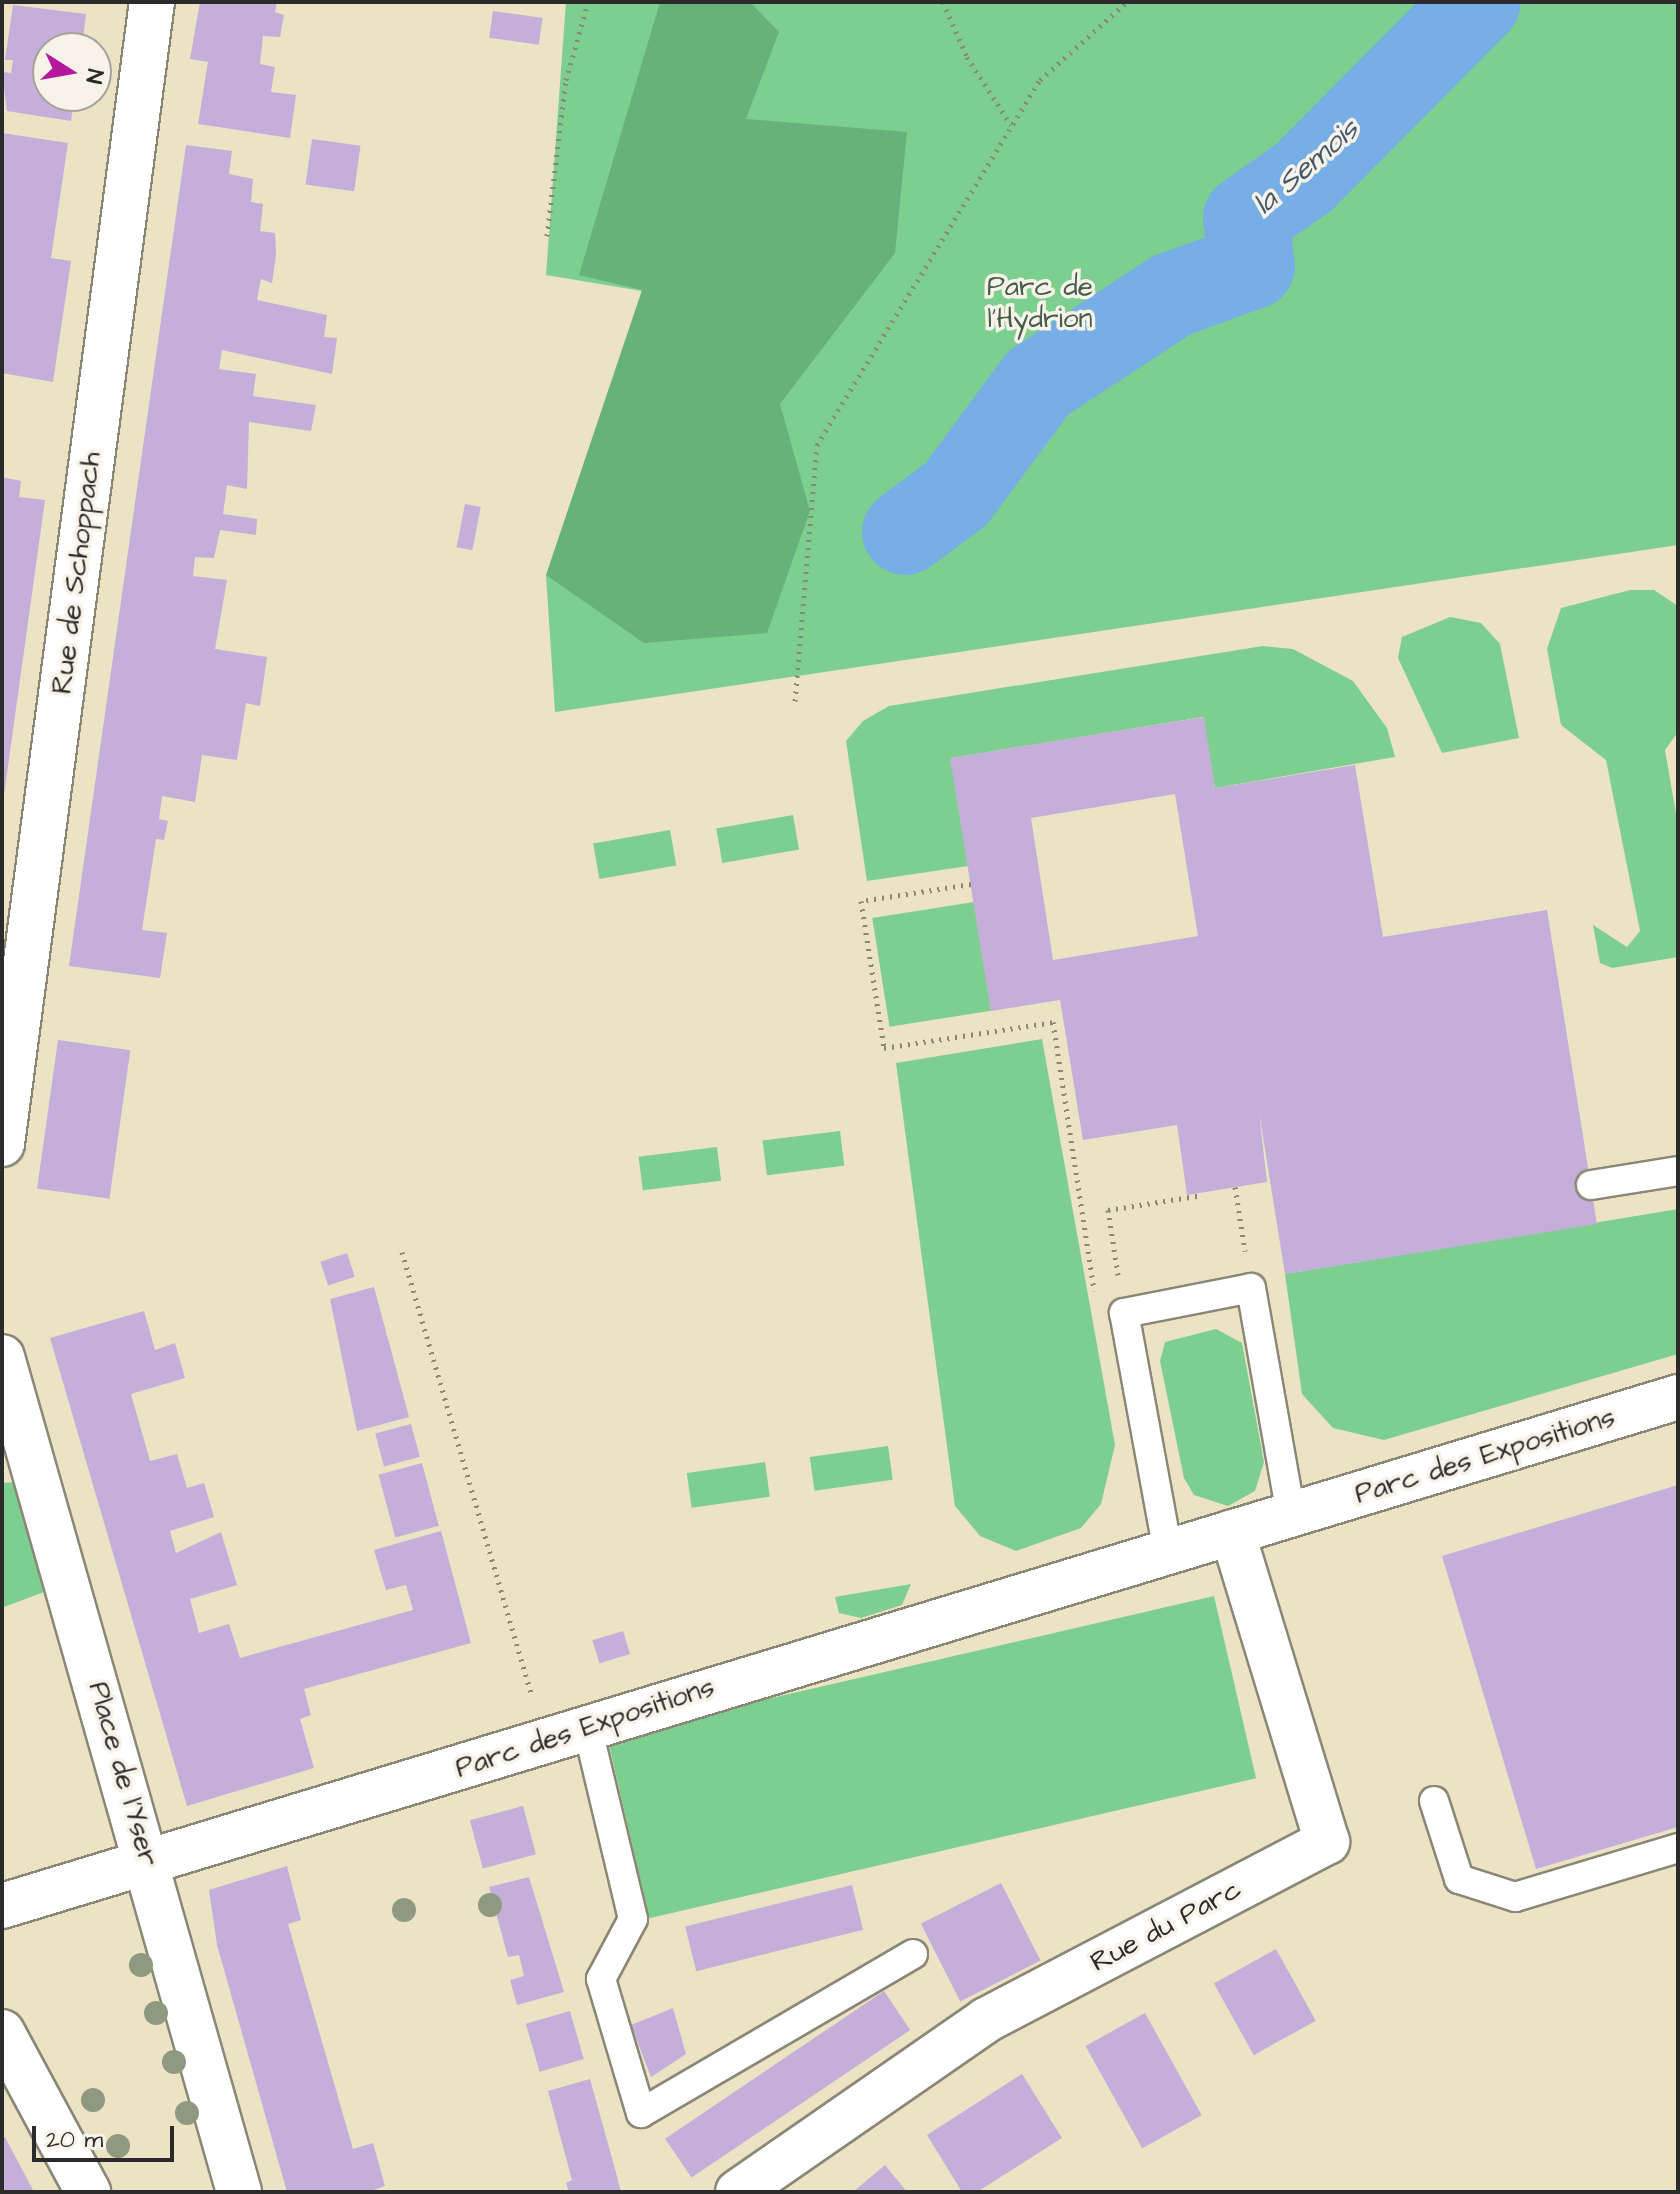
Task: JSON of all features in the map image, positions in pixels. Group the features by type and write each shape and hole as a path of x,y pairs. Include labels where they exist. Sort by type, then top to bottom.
{"street":[{"name":"Rue de Schoppach","path":"2,1144 152,2"},
{"name":"Place de l'Yser","path":"2,1357 148,1859 239,2192"},
{"name":"Parc des Expositions","path":"2,1906 148,1859 546,1743 1678,1397"},
{"name":"Rue du Parc","path":"738,2192 986,2020 1327,1842 1232,1532"},
{"path":"4,2044 88,2192"}],"lane":[{"path":"1591,1185 1678,1171"},
{"path":"1168,1552 1124,1313 1251,1288 1291,1514"},
{"path":"588,1730 633,1919 601,1979 641,2113 913,1954"},
{"path":"1434,1801 1459,1879 1515,1897 1678,1848"}],"path":[{"path":"547,236 566,80 588,2"},
{"path":"943,2 1011,125"},
{"path":"795,701 817,445 1040,80 1127,2"},
{"path":"971,884 861,901 884,1048 1053,1022 1098,1316 1124,1313 1108,1210 1203,1195"},
{"path":"1235,1187 1251,1288"},
{"path":"402,1252 546,1743"}],"green space":[{"name":"Parc de l'Hydrion","path":"566,2 1678,2 1678,545 555,712 546,575 738,307 546,275"},
{"path":"660,2 750,2 779,32 746,119 907,132 895,253 780,404 810,511 767,633 644,643 546,575 642,290 579,275"},
{"path":"1630,590 1654,590 1678,606 1678,732 1665,750 1678,825 1678,957 1612,968 1600,963 1593,925 1627,947 1640,931 1606,760 1561,725 1547,649 1561,608"},
{"path":"1450,617 1481,623 1500,644 1519,738 1442,753 1398,658 1402,637"},
{"path":"1263,646 1293,649 1353,681 1387,728 1395,757 1215,788 1203,717 951,758 968,866 867,881 846,741 863,721 889,706"},
{"path":"793,815 799,849 722,863 716,829"},
{"path":"670,830 676,865 599,879 593,844"},
{"path":"974,902 991,1011 889,1027 872,918"},
{"path":"1042,1039 1115,1445 1101,1504 1081,1528 1016,1551 980,1536 955,1506 896,1063"},
{"path":"840,1131 844,1166 767,1175 763,1141"},
{"path":"717,1147 721,1181 643,1190 639,1157"},
{"path":"1678,1209 1678,1354 1384,1440 1333,1428 1302,1394 1285,1274"},
{"path":"1216,1329 1242,1343 1264,1462 1255,1491 1228,1506 1194,1495 1184,1478 1160,1361 1165,1342"},
{"path":"888,1446 893,1480 815,1491 810,1457"},
{"path":"765,1462 770,1497 692,1508 687,1473"},
{"path":"17,1482 52,1589 4,1607 2,1483"},
{"path":"911,1584 902,1605 861,1618 839,1613 835,1597"},
{"path":"1214,1596 1256,1778 649,1918 607,1736"}],"building":[{"path":"200,2 277,2 275,12 284,15 280,37 263,36 260,64 275,67 271,92 296,95 290,138 198,124 208,62 190,59"},
{"path":"13,5 86,14 84,32 32,32 32,112 72,112 71,121 7,111 2,72 11,73 13,60 5,60"},
{"path":"493,11 543,18 539,45 489,38"},
{"path":"2,133 68,143 51,258 71,261 53,382 2,373"},
{"path":"312,139 361,146 354,191 306,185"},
{"path":"186,145 232,151 229,174 253,179 251,202 263,204 260,231 275,233 276,255 272,283 261,279 257,300 327,315 324,337 337,338 332,374 222,350 219,369 256,374 253,396 316,405 311,431 249,422 247,489 227,485 223,514 257,519 256,535 220,530 214,558 195,557 193,576 227,580 215,649 267,657 260,706 246,703 237,760 202,755 195,802 162,796 159,819 168,821 164,840 156,839 142,930 167,933 160,978 69,966"},
{"path":"2,477 21,481 19,497 45,500 4,795"},
{"path":"465,504 481,507 472,550 457,547"},
{"path":"1204,717 1215,788 1355,765 1383,937 1547,910 1597,1224 1285,1274 1259,1112 1267,1182 1187,1195 1177,1125 1083,1140 1060,1000 991,1011 950,758","holes":["1175,794 1198,936 1053,960 1031,818"]},
{"path":"58,1040 130,1050 109,1199 37,1189"},
{"path":"347,1253 355,1277 328,1285 320,1262"},
{"path":"374,1287 409,1417 357,1431 330,1299"},
{"path":"144,1311 155,1350 175,1343 185,1378 131,1394 150,1461 177,1454 187,1488 204,1483 214,1517 170,1531 176,1553 221,1532 237,1585 190,1599 199,1633 229,1624 240,1658 413,1610 406,1585 386,1590 374,1550 441,1531 471,1643 304,1689 311,1715 300,1719 314,1768 187,1806 50,1338"},
{"path":"411,1424 420,1457 384,1466 375,1434"},
{"path":"422,1463 439,1526 395,1537 379,1475"},
{"path":"1678,1485 1678,1827 1536,1869 1442,1556"},
{"path":"623,1631 630,1654 599,1663 592,1640"},
{"path":"523,1806 536,1854 483,1869 470,1820"},
{"path":"287,1866 301,1920 288,1924 353,2149 373,2143 385,2186 368,2192 287,2192 217,1945 209,1890"},
{"path":"529,1877 564,1992 517,2005 510,1980 524,1976 519,1955 508,1957 489,1887"},
{"path":"1001,1883 1040,1961 960,2001 921,1924"},
{"path":"852,1885 863,1930 696,1971 685,1927"},
{"path":"1276,1949 1316,2021 1254,2055 1214,1983"},
{"path":"884,1991 910,2030 691,2178 665,2139"},
{"path":"673,2008 686,2054 651,2077 631,2025"},
{"path":"570,2011 584,2059 540,2072 526,2024"},
{"path":"1145,2013 1202,2115 1142,2148 1086,2046"},
{"path":"1022,2074 1062,2138 977,2192 962,2192 927,2135"},
{"path":"590,2079 621,2192 569,2192 566,2183 572,2180 548,2091"},
{"path":"2,2137 5,2137 34,2192 2,2192"},
{"path":"885,2165 907,2192 853,2192"}],"waterway":[{"name":"la Semois","path":"905,532 956,494 1038,383 1172,295 1252,266 1246,218 1303,178 1478,2"}]}
